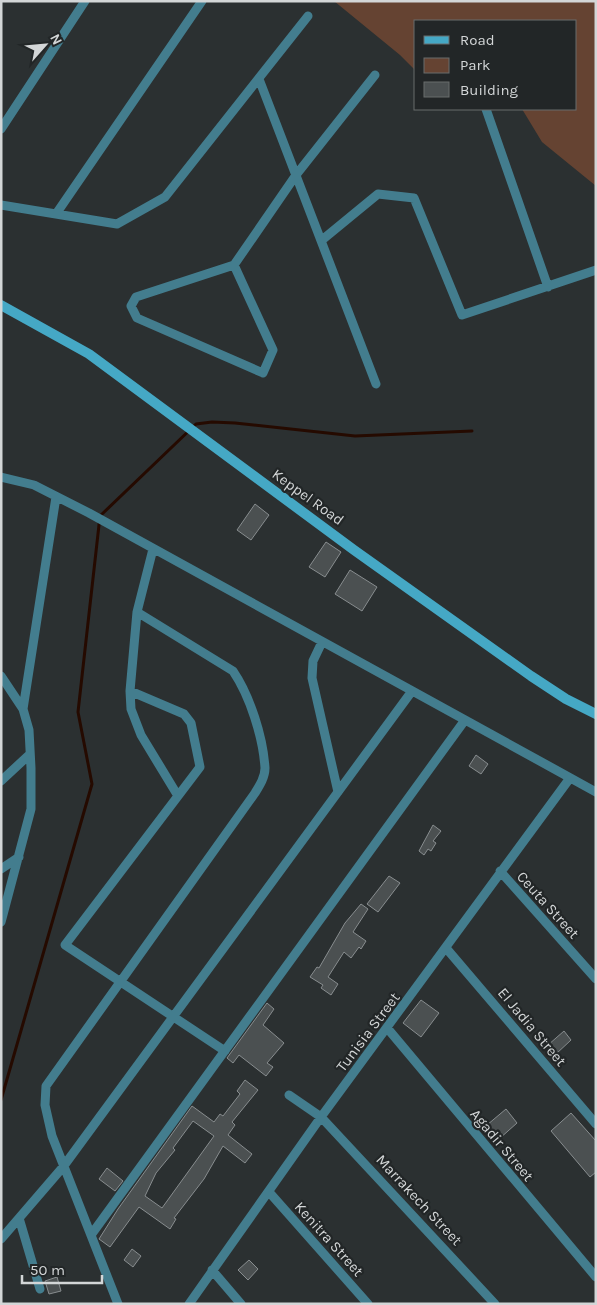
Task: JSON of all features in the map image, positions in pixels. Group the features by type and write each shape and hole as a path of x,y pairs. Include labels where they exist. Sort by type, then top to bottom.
{"street":[{"path":"1,129 85,1"},
{"path":"56,214 202,1"},
{"path":"1,204 117,224 165,197 308,16"},
{"path":"234,265 273,350 263,373 137,318 131,306 136,297 234,265 296,175 375,76"},
{"path":"259,79 376,384"},
{"path":"486,110 548,287"},
{"path":"322,240 378,194 414,198 462,315 596,270"},
{"name":"Keppel Road","path":"1,305 90,354 531,676 566,699 596,714"},
{"path":"1,477 34,484 596,792"},
{"path":"23,709 56,497"},
{"path":"153,549 137,612 130,691 132,709 141,735 178,796"},
{"path":"118,1304 52,1136 45,1105 46,1086 255,793 263,781 265,768 253,711 243,685 234,671 137,612"},
{"path":"322,642 313,661 312,678 338,792"},
{"path":"1,922 31,810 30,730 23,709 3,683"},
{"path":"130,691 184,714 191,723 200,767 65,945 225,1051"},
{"path":"1,1239 63,1167 412,691"},
{"path":"91,1235 465,720"},
{"path":"1,780 30,754"},
{"name":"Tunisia Street","path":"189,1304 500,871 570,778"},
{"path":"1,869 19,857"},
{"name":"Ceuta Street","path":"500,871 596,979"},
{"name":"El Jadia Street","path":"446,948 593,1113 596,1124"},
{"name":"Agadir Street","path":"388,1029 596,1277"},
{"name":"Marrakech Street","path":"289,1095 322,1117 495,1304"},
{"name":"Kenitra Street","path":"268,1192 368,1304"},
{"path":"19,1218 40,1289"},
{"path":"212,1270 241,1304"}],"green space":[{"path":"334,1 596,1 596,186 542,142 523,110 577,110 577,20 414,20 414,69 400,55"}],"building":[{"path":"255,504 269,515 251,540 237,530"},
{"path":"326,542 341,552 325,577 309,567"},
{"path":"350,570 377,587 362,611 335,594"},
{"path":"476,755 488,764 481,774 469,766"},
{"path":"433,825 441,831 433,841 436,843 431,851 428,849 424,855 419,851"},
{"path":"389,876 400,883 378,912 367,904"},
{"path":"361,904 368,909 353,932 366,941 361,949 359,947 351,958 344,952 328,977 338,984 331,995 321,988 323,985 310,977 317,967 319,968 345,923"},
{"path":"421,1000 439,1013 421,1037 403,1023"},
{"path":"267,1003 274,1009 263,1025 284,1043 267,1063 273,1067 266,1076 239,1055 233,1063 227,1058"},
{"path":"564,1031 571,1040 556,1054 548,1045"},
{"path":"245,1080 258,1090 232,1122 235,1125 228,1135 252,1154 245,1163 223,1146 204,1179 174,1218 176,1219 170,1229 139,1207 110,1247 99,1239 118,1209 192,1106 214,1122 220,1114 223,1116 240,1094 237,1091","holes":["193,1121 214,1136 162,1208 145,1196 156,1173 175,1150 173,1148"]},
{"path":"506,1109 517,1123 499,1139 487,1125"},
{"path":"571,1113 596,1141 596,1172 590,1177 551,1131"},
{"path":"107,1168 123,1181 115,1191 99,1179"},
{"path":"132,1249 141,1256 133,1267 124,1260"},
{"path":"249,1260 258,1269 248,1280 238,1270"},
{"path":"57,1277 61,1291 49,1294 45,1281"}],"waterway":[{"path":"1,1100 92,784 78,712 100,516 196,424 212,422 235,423 355,436 472,431"}]}
